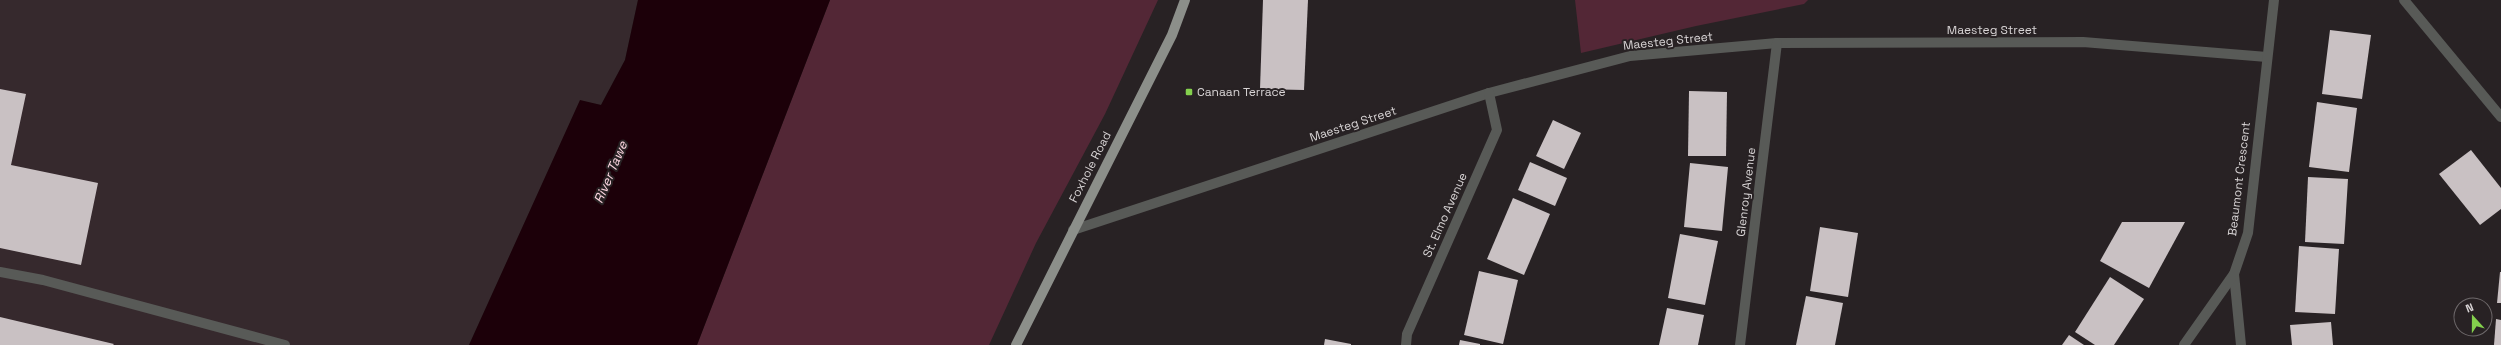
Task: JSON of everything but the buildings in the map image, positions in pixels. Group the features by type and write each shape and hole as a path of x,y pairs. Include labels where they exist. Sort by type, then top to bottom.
{"main road":[{"name":"Foxhole Road","path":"1016,345 1172,35 1185,0"}],"street":[{"name":"Beaumont Crescent","path":"2184,345 2234,274 2248,233 2274,0"},
{"path":"2404,0 2501,117"},
{"name":"Maesteg Street","path":"1073,230 1489,93 1630,56 1777,43 2083,42 2267,57"},
{"name":"Glenroy Avenue","path":"1740,345 1777,43"},
{"name":"St. Elmo Avenue","path":"1406,345 1407,334 1496,130 1489,93"},
{"path":"0,272 43,280 285,345"},
{"path":"2234,274 2241,345"}],"shaded area":[{"path":"0,0 638,0 625,60 601,105 580,101 469,345 0,345"},
{"path":"830,0 1158,0 1105,114 1036,243 989,345 697,345"},
{"path":"1575,0 1808,0 1804,4 1696,26 1581,53"}],"water":[{"name":"River Tawe","path":"638,0 830,0 697,345 469,345 580,100 601,105 625,60"}],"place":[{"name":"Canaan Terrace","path":"1189,92"}]}
